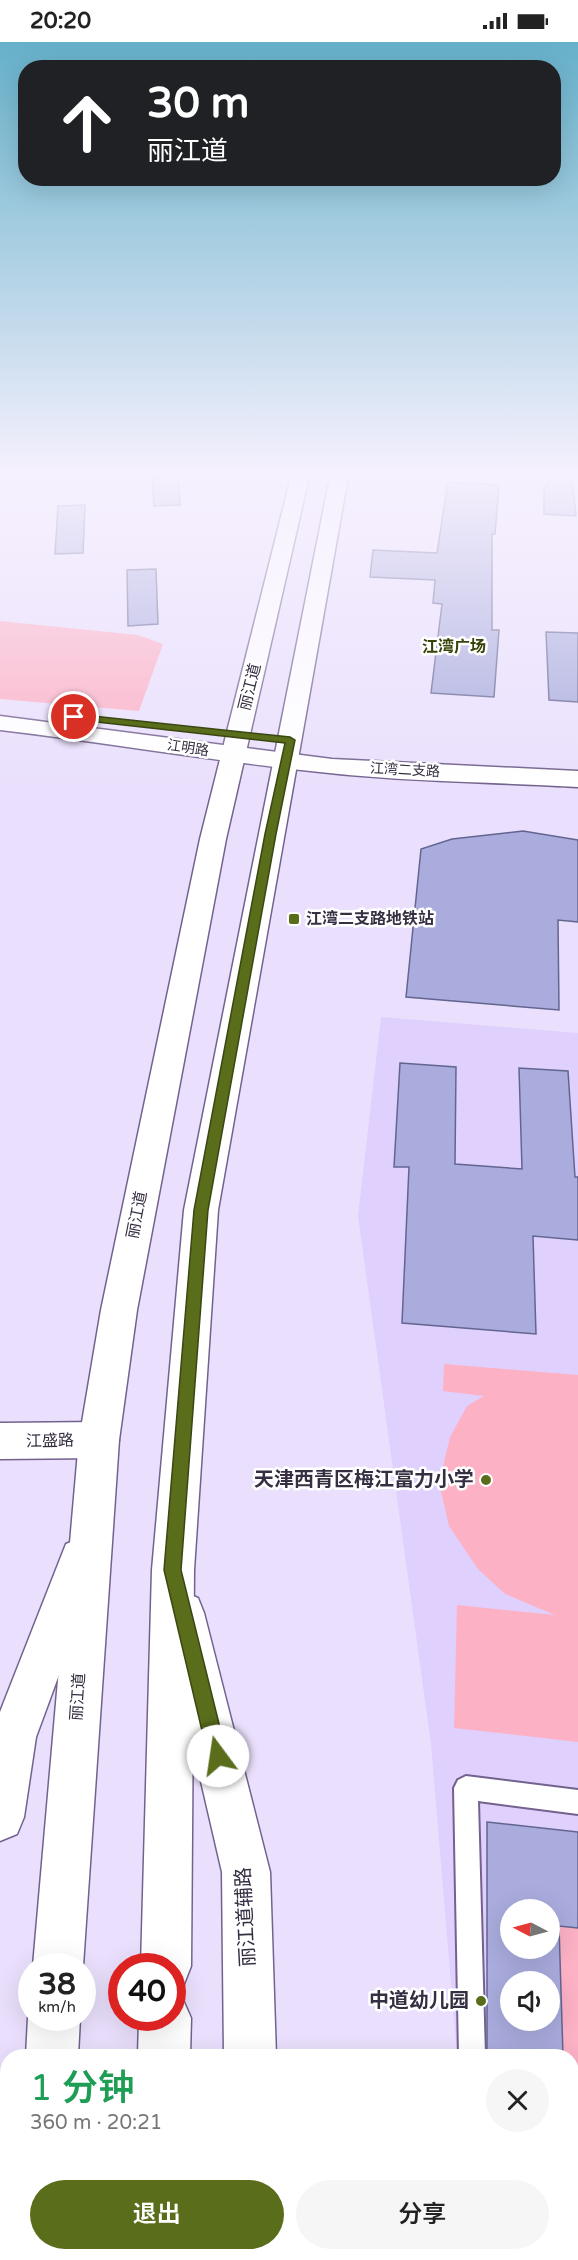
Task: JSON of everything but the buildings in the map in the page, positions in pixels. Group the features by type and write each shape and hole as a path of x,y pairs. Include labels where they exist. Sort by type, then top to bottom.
{"main road":[{"name":"丽江道","path":"59,1953 99,1440 138,1206 213,839 275,581"},
{"path":"166,1953 172,1570 201,1210 320,581"},
{"name":"江明路","path":"0,709 236,746"},
{"name":"江明路","path":"0,723 120,737 236,746"},
{"name":"江湾二支路","path":"236,746 288,751 454,754 578,760"},
{"name":"江湾二支路","path":"288,751 332,766 578,779"},
{"name":"江盛路","path":"0,1441 99,1440"},
{"path":"0,1817 13,1737 90,1533"},
{"name":"丽江道辅路","path":"172,1570 246,1872 250,2049"},
{"path":"52,2049 53,2031"},
{"path":"164,2049 165,2031"}],"lane":[{"path":"472,2049 466,1788 578,1802"}],"shaded area":[{"path":"0,621 138,635 163,644 139,711 0,699"},
{"name":"天津西青区梅江富力小学","path":"381,1017 578,1033 578,2049 456,2049 431,1744 358,1216"},
{"path":"444,1364 578,1375 578,1742 454,1728 457,1605 555,1615 505,1594 478,1569 449,1526 439,1483 450,1437 467,1406 484,1396 443,1391"},
{"path":"560,1926 578,1928 578,2049 563,2049"}],"place":[{"name":"江湾二支路地铁站","path":"294,919"},
{"name":"天津西青区梅江富力小学","path":"486,1480"},
{"name":"中道幼儿园","path":"481,2001"}],"district":[{"name":"江湾广场","path":"454,647"}],"route":[{"path":"74,717 290,740 270,834 201,1210 172,1570 218,1756"}]}
